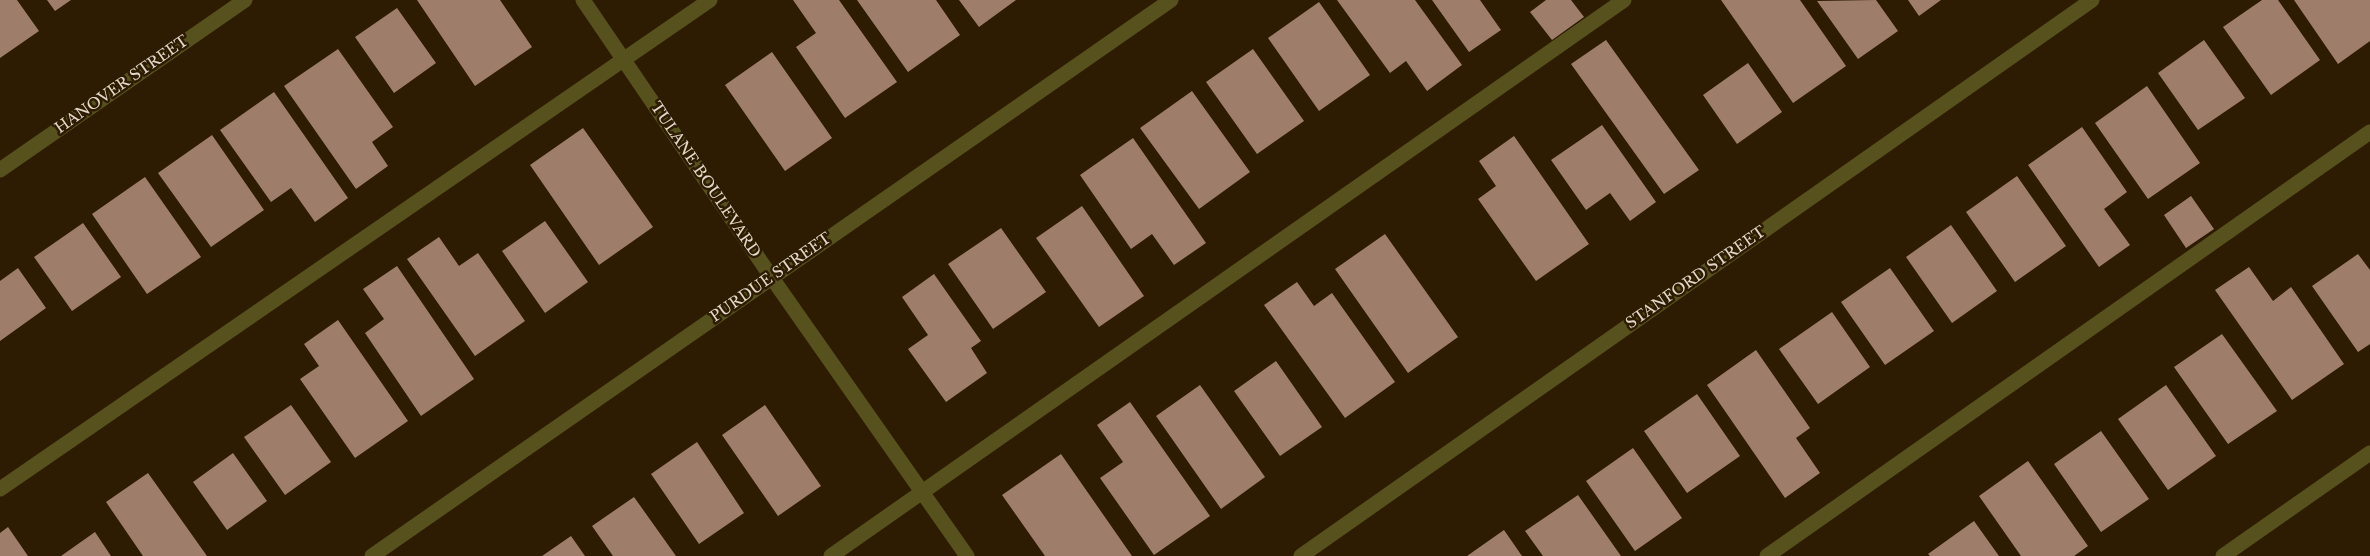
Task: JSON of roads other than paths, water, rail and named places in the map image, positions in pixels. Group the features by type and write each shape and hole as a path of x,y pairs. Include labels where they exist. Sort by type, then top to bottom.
{"street":[{"name":"HANOVER STREET","path":"0,170 245,0"},
{"name":"TULANE BOULEVARD","path":"583,0 772,278 967,556"},
{"path":"0,489 710,0"},
{"name":"PURDUE STREET","path":"372,556 1171,0"},
{"path":"831,556 1624,0"},
{"name":"STANFORD STREET","path":"1300,556 2092,0"},
{"path":"1767,556 2370,132"},
{"path":"2223,556 2370,453"}]}
